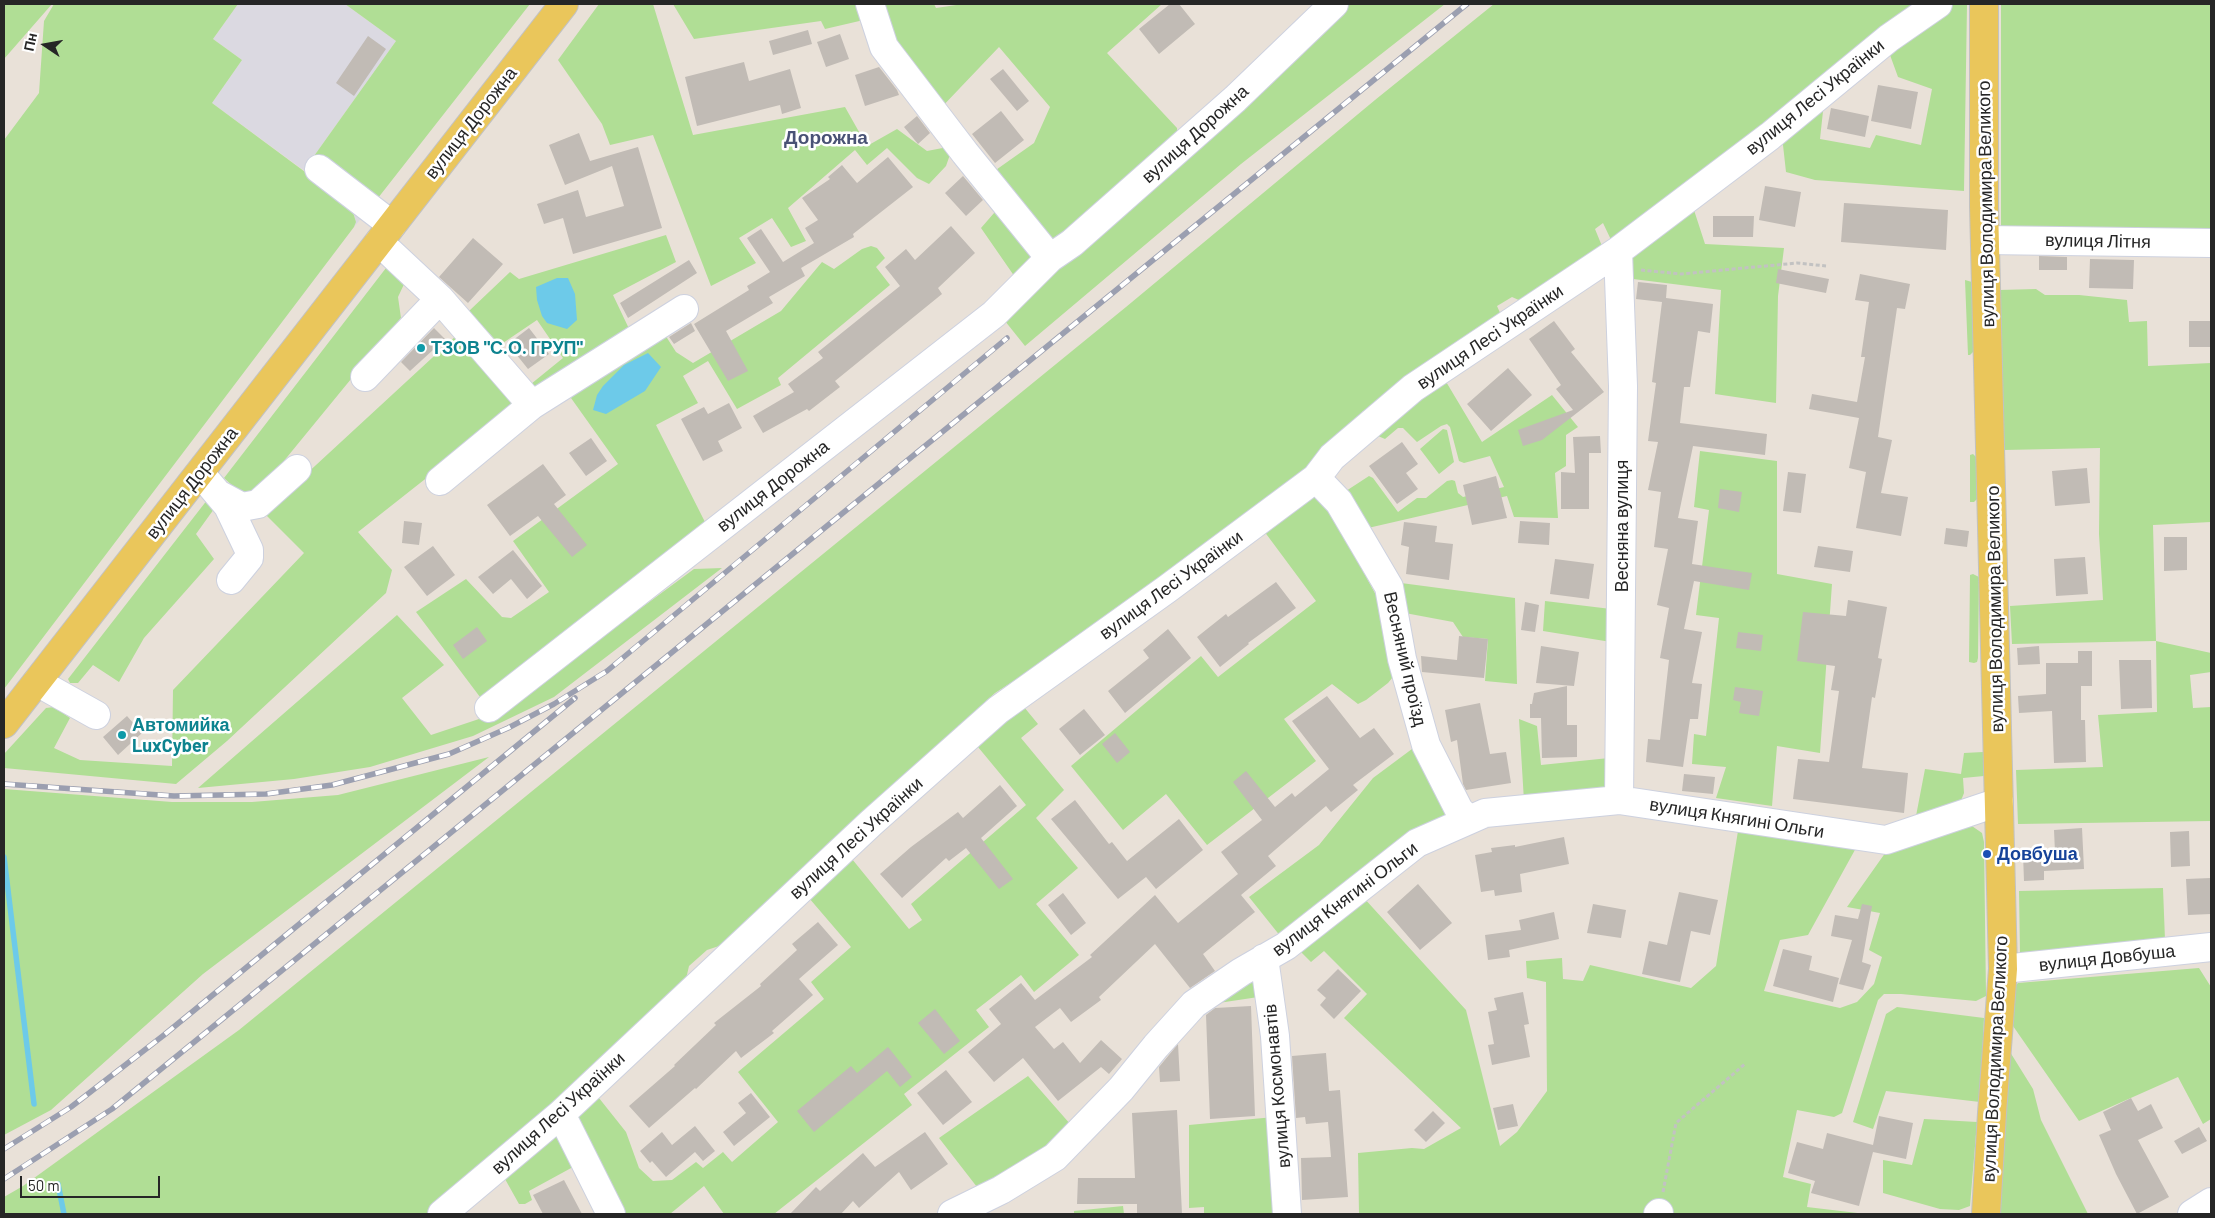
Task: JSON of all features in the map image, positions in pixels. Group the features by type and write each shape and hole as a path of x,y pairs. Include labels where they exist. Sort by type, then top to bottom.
{"main road":[{"name":"вулиця Дорожна","path":"4,724 564,4"},
{"name":"вулиця Володимира Великого","path":"1984,4 1985,240 2003,969 1986,1214"}],"street":[{"path":"870,4 884,47 965,153 1050,258"},
{"name":"вулиця Дорожна","path":"489,708 994,314 1050,258 1072,243 1193,137 1334,4"},
{"name":"вулиця Лесі Українки","path":"442,1214 560,1114 871,823 998,710 1167,589 1316,478 1332,457 1413,388 1618,259 1889,38 1938,4"},
{"path":"320,169 385,234 532,405"},
{"name":"вулиця Літня","path":"1985,240 2211,243"},
{"name":"Весняна вулиця","path":"1618,259 1623,386 1619,800"},
{"path":"365,377 440,300"},
{"path":"440,481 532,405 684,309"},
{"path":"218,494 242,507 258,504 297,469"},
{"path":"200,473 228,506 249,550 249,558 231,580"},
{"name":"Весняний проїзд","path":"1316,478 1339,502 1389,587 1402,658 1426,745 1460,810 1468,820"},
{"path":"37,682 96,715"},
{"name":"вулиця Княгині Ольги","path":"952,1214 1001,1190 1055,1157 1122,1089 1156,1046 1194,1004 1264,958 1286,946 1417,844 1485,813 1619,800 1886,840 1999,802"},
{"name":"вулиця Довбуша","path":"2003,969 2211,947"},
{"name":"вулиця Космонавтів","path":"1264,958 1275,1036 1287,1214"},
{"path":"560,1114 611,1214"},
{"path":"2192,1214 2211,1202"}],"path":[{"path":"1618,259 1681,274 1797,263 1826,266"},
{"path":"1658,1213 1676,1123 1746,1063"}],"shaded area":[{"path":"238,4 345,4 396,41 314,156 378,198 354,227 356,222 351,205 212,103 242,60 213,39"}],"green space":[{"path":"4,4 52,4 4,59"},
{"path":"54,4 238,4 213,39 242,60 212,103 351,206 356,222 4,689 4,140 39,93 44,21"},
{"path":"345,4 530,4 378,198 342,178 314,156 396,41"},
{"path":"599,4 653,4 693,135 845,107 867,146 897,129 927,151 953,146 946,166 929,184 917,178 887,148 867,165 855,150 788,208 806,241 791,247 772,218 739,238 756,263 711,286 653,135 610,145 602,124 558,60"},
{"path":"673,4 862,4 868,19 825,29 821,21 694,39"},
{"path":"878,4 934,4 936,8 963,4 1162,4 1107,53 1177,128 1178,144 1052,242 993,172 1034,143 1050,107 999,47 939,110 899,56"},
{"path":"1345,4 1445,4 1241,164 1025,346 1001,316"},
{"path":"1494,4 1921,4 1613,244 1603,223 1595,229 1604,251 1521,301 1512,297 1497,306 1501,315 1369,413 1363,411 1351,423 1353,429 1304,472 1057,653 995,693 841,833 722,945 707,950 689,966 686,979 654,1013 471,1178 428,1214 4,1214 4,1197 23,1186 239,1030 1126,307 1375,100"},
{"path":"1951,4 1967,5 1964,191 1815,180 1786,172 1782,136 1824,102 1820,139 1870,148 1876,135 1921,145 1932,89 1898,77 1890,55"},
{"path":"2001,4 2211,4 2211,233 2001,231"},
{"path":"1001,205 1032,249 1030,265 1017,280 981,228"},
{"path":"1693,207 1705,244 1784,248 1778,296 1776,403 1715,394 1721,290 1633,279 1633,252"},
{"path":"666,235 676,262 613,295 632,335 543,389 531,384 563,358 537,320 500,345 469,311 510,272 519,279"},
{"path":"871,246 877,248 885,258 876,267 890,285 778,378 781,385 737,409 708,361 683,376 698,403 656,425 706,524 483,701 416,612 466,579 502,617 511,618 549,592 513,541 618,464 571,398 573,386 660,327 676,352 693,363 781,311 822,262 834,269 862,249"},
{"path":"386,268 396,270 406,280 398,297 401,318 256,495 236,489 224,478"},
{"path":"1965,280 1972,282 1974,351 1970,355 1968,355"},
{"path":"2036,289 2045,295 2079,295 2127,300 2129,322 2147,321 2148,366 2211,363 2211,522 2153,525 2156,641 2012,644 2010,606 2103,600 2099,534 2100,448 2004,450 1999,290"},
{"path":"458,334 519,405 358,532 392,570 386,593 227,741 176,784 4,768 4,754 46,708 54,707 70,718 54,748 80,760 172,766 173,690 304,553 264,513"},
{"path":"1445,380 1482,442 1552,395 1578,427 1566,435 1566,466 1555,473 1558,518 1514,517 1507,496 1368,528 1346,491 1369,476 1373,478 1398,512 1417,498 1426,498 1447,481 1455,481 1458,493 1463,497 1504,487 1490,456 1464,463 1459,461 1450,427 1447,424 1417,442 1403,428 1398,428 1385,439 1371,433"},
{"path":"1443,429 1447,430 1454,462 1439,474 1420,449"},
{"path":"1700,451 1777,461 1777,574 1832,584 1820,753 1777,746 1772,806 1716,798 1726,767 1692,764 1694,734 1706,736 1719,618 1696,615 1709,510 1694,507"},
{"path":"1973,454 1977,458 1978,498 1974,502 1970,502 1970,455"},
{"path":"211,495 214,509 196,534 214,559 144,638 119,682 93,665 78,683 70,683 68,679"},
{"path":"1309,498 1316,498 1326,503 1383,608 1397,672 1388,683 1358,704 1332,684 1284,719 1316,761 1207,845 1166,794 1123,830 1071,766 1201,656 1218,677 1316,601 1264,531"},
{"path":"722,568 554,697 473,736 370,767 294,779 198,788 397,615 444,665 402,698 431,735 500,712 694,569"},
{"path":"1973,574 1979,577 1978,658 1977,662 1974,663 1969,662 1970,575"},
{"path":"1401,583 1515,598 1517,684 1485,681 1488,639 1463,637 1453,622 1405,613"},
{"path":"1545,601 1611,609 1611,642 1543,631"},
{"path":"2156,641 2211,653 2211,672 2190,675 2193,708 2211,707 2211,821 2018,824 2016,770 2103,767 2098,715 2157,712"},
{"path":"1024,707 1038,724 1021,738 1064,790 1036,818 1078,868 1036,904 1079,955 1034,992 1021,975 976,1010 989,1027 904,1094 912,1105 774,1214 724,1214 704,1186 670,1214 620,1214 570,1115 595,1093 626,1132 639,1168 653,1181 672,1180 696,1162 703,1168 723,1152 732,1162 778,1122 738,1072 824,999 811,982 851,947 809,898 852,859 909,929 922,920 911,904 1026,805 978,747 937,782 1005,715 1012,717"},
{"path":"1519,719 1537,726 1541,765 1609,758 1608,790 1524,801"},
{"path":"1416,746 1453,811 1281,937 1249,897 1319,845 1373,778"},
{"path":"1983,752 1984,776 1963,778 1964,793 1960,803 1916,816 1925,769 1961,774 1964,753"},
{"path":"489,757 203,974 51,1110 4,1135 4,789 172,802 252,802 338,795"},
{"path":"1969,824 1982,833 1984,842 1986,996 1976,1001 1884,994 1878,1000 1842,1113 1834,1117 1797,1110 1783,1177 1811,1184 1807,1207 1866,1214 1359,1214 1358,1153 1412,1148 1424,1149 1461,1128 1344,1018 1367,994 1324,951 1311,962 1297,948 1363,897 1466,1010 1500,1146 1517,1132 1547,1091 1546,982 1527,978 1526,961 1562,958 1563,979 1583,981 1590,965 1691,988 1716,966 1738,831 1856,848 1808,935 1780,940 1764,991 1840,1008 1857,1002 1874,984 1882,957 1869,950 1880,913 1847,907 1888,849"},
{"path":"2163,888 2165,940 2020,953 2019,891"},
{"path":"1259,968 1265,996 1205,1005"},
{"path":"2199,968 2211,987 2211,1119 2203,1124 2178,1077 2079,1121 2013,1026 2009,1016 2011,990 2018,983"},
{"path":"1897,1007 1984,1018 1980,1102 1886,1091 1873,1129 1853,1122 1886,1014"},
{"path":"2010,1052 2033,1089 2041,1120 2088,1214 1996,1214"},
{"path":"1028,1076 1071,1125 1072,1131 1029,1159 977,1187 939,1138"},
{"path":"1274,1117 1282,1214 1204,1214 1204,1207 1189,1208 1189,1125"},
{"path":"1924,1119 1977,1122 1970,1206 1959,1210 1940,1209 1883,1193 1883,1160 1912,1165"},
{"path":"555,1133 573,1167 529,1191 532,1200 525,1204 519,1204 505,1179"},
{"path":"1123,1206 1124,1214 1074,1214 1074,1211"}],"water":[{"path":"557,278 568,278 575,294 577,320 567,329 547,323 542,316 537,300 536,287"},
{"path":"648,353 661,367 645,391 606,414 593,410 597,395 603,386 624,365"}],"building":[{"path":"1170,4 1179,4 1195,24 1159,54 1139,29"},
{"path":"808,30 812,44 773,55 769,41"},
{"path":"840,34 849,59 826,67 817,42"},
{"path":"368,36 386,49 354,96 336,83"},
{"path":"744,62 749,81 790,69 801,108 782,114 780,105 697,126 685,77"},
{"path":"879,67 899,95 865,106 855,75"},
{"path":"1003,69 1029,101 1017,111 990,79"},
{"path":"1878,85 1918,92 1911,129 1871,121"},
{"path":"1831,108 1869,116 1865,137 1827,129"},
{"path":"1001,111 1024,140 995,163 972,134"},
{"path":"917,116 930,133 918,144 904,127"},
{"path":"579,133 590,161 638,147 662,228 573,254 563,218 544,224 537,204 578,190 586,217 624,206 612,166 565,185 549,145"},
{"path":"888,157 913,187 853,234 854,237 801,268 805,276 769,297 773,303 726,331 748,371 728,381 694,324 749,290 747,286 770,272 747,238 761,229 783,262 814,243 805,228 818,220 802,198 830,179 828,177 842,165 857,183"},
{"path":"963,176 983,200 966,216 945,193"},
{"path":"1765,186 1801,192 1795,227 1759,220"},
{"path":"1844,203 1948,210 1946,250 1841,242"},
{"path":"1713,216 1754,216 1753,237 1713,237"},
{"path":"951,226 975,253 938,288 942,294 835,381 840,387 809,411 807,409 763,433 753,416 794,392 788,384 823,358 818,352 900,286 885,267 906,249 915,260"},
{"path":"473,238 503,264 468,303 439,277"},
{"path":"2039,256 2067,257 2067,270 2039,270"},
{"path":"2090,259 2134,260 2133,289 2089,288"},
{"path":"689,260 697,273 628,318 620,303"},
{"path":"1778,269 1829,279 1826,293 1776,283"},
{"path":"1860,274 1910,284 1905,309 1897,308 1878,437 1892,440 1881,493 1908,497 1901,536 1856,528 1866,472 1849,468 1859,418 1809,409 1812,394 1857,402 1865,357 1861,357 1869,302 1855,300"},
{"path":"1638,282 1667,285 1666,298 1713,304 1710,333 1698,331 1690,387 1684,387 1680,423 1767,434 1765,455 1693,446 1678,518 1698,521 1692,564 1752,573 1749,590 1694,581 1684,629 1702,632 1692,683 1702,684 1698,719 1690,719 1683,767 1646,762 1648,739 1660,740 1669,660 1660,658 1669,608 1657,605 1668,549 1654,547 1661,492 1648,490 1658,442 1648,441 1656,383 1652,382 1662,302 1636,299"},
{"path":"1554,321 1575,349 1571,352 1604,392 1542,440 1523,446 1518,430 1573,410 1556,389 1561,385 1529,339"},
{"path":"2189,321 2211,321 2211,347 2189,347"},
{"path":"691,323 695,331 674,344 669,337"},
{"name":"ТЗОВ \"С.О. ГРУП\"","path":"434,328 445,339 410,371 401,362"},
{"path":"529,328 549,354 528,369 508,344"},
{"path":"1508,368 1532,395 1491,431 1467,404"},
{"path":"729,403 742,428 718,441 723,451 703,461 681,419 704,407 708,414"},
{"path":"1600,436 1601,453 1589,453 1589,509 1561,509 1561,472 1575,473 1573,437"},
{"path":"591,438 607,461 586,476 569,453"},
{"path":"1402,442 1418,464 1406,473 1418,489 1397,504 1369,466"},
{"path":"543,464 566,495 554,504 587,545 572,557 538,516 510,536 487,505"},
{"path":"2087,468 2090,503 2055,506 2052,471"},
{"path":"1788,472 1806,474 1801,513 1783,511"},
{"path":"1496,476 1507,518 1472,525 1463,485"},
{"path":"1720,489 1742,492 1739,512 1718,508"},
{"path":"404,521 422,523 419,545 402,543"},
{"path":"1520,521 1550,523 1549,545 1518,543"},
{"path":"1404,522 1437,526 1435,542 1453,544 1449,580 1406,574 1409,547 1401,545"},
{"path":"1946,528 1969,531 1967,547 1944,544"},
{"path":"2164,537 2187,537 2187,570 2164,571"},
{"path":"433,546 455,575 427,596 404,567"},
{"path":"1818,546 1853,551 1850,572 1814,567"},
{"path":"513,550 542,586 527,599 511,579 493,594 478,577"},
{"path":"2085,557 2088,594 2056,596 2054,559"},
{"path":"1555,559 1594,564 1589,599 1550,594"},
{"path":"1276,582 1296,608 1248,643 1220,667 1197,637 1226,614 1228,617"},
{"path":"1848,600 1887,607 1878,658 1882,659 1875,698 1872,697 1862,768 1908,773 1904,813 1793,799 1798,759 1829,762 1839,691 1831,690 1835,666 1797,661 1803,612 1846,616"},
{"path":"1525,602 1539,605 1535,632 1521,630"},
{"path":"477,627 487,641 463,659 453,645"},
{"path":"1168,629 1191,658 1125,713 1108,691 1149,658 1143,650"},
{"path":"1738,632 1763,635 1761,651 1736,648"},
{"path":"1459,636 1488,639 1484,678 1422,672 1421,656 1457,660"},
{"path":"1541,646 1579,652 1574,686 1536,683"},
{"path":"2039,646 2040,664 2018,665 2017,648"},
{"path":"2078,651 2092,651 2092,686 2081,686 2081,720 2085,720 2086,762 2054,763 2052,711 2019,713 2018,696 2046,694 2046,663 2078,663"},
{"path":"2119,660 2151,660 2152,708 2121,709"},
{"path":"1567,686 1567,725 1577,725 1577,757 1542,758 1541,718 1530,718 1530,704 1532,704 1534,693"},
{"path":"1735,687 1763,691 1759,716 1739,713 1741,702 1733,700"},
{"path":"1327,696 1360,738 1374,728 1394,754 1353,785 1358,790 1331,812 1326,806 1268,856 1276,866 1241,895 1255,912 1203,954 1215,971 1190,988 1155,944 1099,997 1101,1000 1071,1022 1060,1008 1035,1027 1054,1049 1063,1042 1080,1063 1101,1040 1122,1059 1109,1074 1101,1067 1058,1101 1023,1058 994,1082 968,1052 1001,1024 989,1009 1021,983 1035,1000 1092,957 1090,955 1155,895 1178,923 1238,874 1221,852 1262,820 1233,782 1246,771 1275,807 1292,793 1295,797 1329,769 1292,721"},
{"path":"1480,703 1490,754 1506,752 1511,783 1466,790 1463,784 1457,740 1451,742 1445,710"},
{"path":"1084,709 1105,735 1080,755 1059,729"},
{"name":"Автомийка LuxCyber","path":"127,716 142,733 118,755 103,737"},
{"path":"1115,733 1130,752 1117,763 1102,744"},
{"path":"1684,774 1715,777 1713,794 1682,791"},
{"path":"1000,785 1017,806 981,838 1013,879 999,889 966,848 949,861 946,858 902,898 880,874 911,847 958,812 963,818"},
{"path":"1075,800 1109,844 1112,842 1127,861 1179,819 1203,850 1156,889 1146,877 1118,899 1051,819"},
{"path":"2082,828 2084,869 2044,871 2044,880 2024,881 2023,854 2055,852 2054,830"},
{"path":"2189,831 2190,866 2171,867 2170,832"},
{"path":"1564,837 1569,864 1520,874 1522,892 1495,896 1494,890 1481,892 1475,855 1492,852 1491,848 1515,845 1515,847"},
{"path":"2211,878 2211,914 2188,915 2186,879"},
{"path":"1418,884 1452,923 1420,950 1387,912"},
{"path":"1679,892 1718,900 1710,935 1691,931 1680,982 1642,974 1649,941 1667,945"},
{"path":"1063,893 1086,923 1071,935 1048,905"},
{"path":"1593,904 1626,910 1621,938 1587,933"},
{"path":"1862,904 1872,906 1862,962 1871,965 1863,990 1839,984 1852,940 1831,936 1835,915 1858,919"},
{"path":"1554,912 1559,939 1509,950 1510,957 1488,960 1485,935 1521,930 1519,920"},
{"path":"818,922 838,945 799,979 813,995 772,1031 774,1033 741,1058 736,1051 696,1089 649,1128 629,1106 675,1066 716,1025 714,1023 761,986 760,984 797,950 792,944"},
{"path":"1783,949 1812,956 1809,970 1839,978 1833,1002 1773,986"},
{"path":"1338,969 1361,991 1334,1019 1320,1005 1326,998 1317,990"},
{"path":"1523,992 1529,1024 1524,1025 1530,1057 1492,1065 1488,1045 1494,1044 1488,1012 1497,1010 1494,998"},
{"path":"1251,1006 1255,1116 1210,1119 1206,1015 1215,1008"},
{"path":"935,1009 960,1041 944,1054 918,1023"},
{"path":"1178,1044 1180,1081 1160,1082 1159,1067"},
{"path":"888,1047 912,1077 900,1087 887,1071 814,1132 797,1111 851,1066 857,1073"},
{"path":"1326,1053 1329,1091 1340,1090 1348,1197 1302,1200 1301,1158 1331,1157 1328,1122 1306,1124 1305,1117 1296,1118 1292,1056"},
{"path":"946,1070 972,1102 943,1125 917,1093"},
{"path":"751,1093 770,1117 734,1146 723,1132 746,1113 738,1103"},
{"path":"2131,1098 2138,1111 2151,1104 2163,1128 2138,1140 2169,1197 2137,1214 2116,1174 2099,1135 2111,1130 2103,1112"},
{"path":"1513,1104 1518,1126 1498,1130 1493,1108"},
{"path":"1177,1110 1182,1214 1137,1214 1137,1204 1077,1204 1078,1178 1135,1178 1132,1113"},
{"path":"1433,1111 1445,1123 1426,1142 1414,1130"},
{"path":"1879,1116 1913,1123 1906,1159 1873,1152 1859,1206 1811,1193 1815,1181 1788,1173 1797,1142 1823,1149 1827,1133 1873,1145"},
{"path":"695,1126 715,1151 703,1161 695,1152 666,1177 640,1151 662,1132 672,1145"},
{"path":"2199,1127 2207,1141 2182,1154 2174,1141"},
{"path":"925,1132 948,1164 911,1190 899,1172 859,1208 853,1201 841,1214 790,1214 816,1187 820,1191 863,1153 875,1167"},
{"path":"564,1180 582,1214 543,1214 533,1195"}],"waterway":[{"path":"4,857 34,1104"},
{"path":"58,1184 64,1214"}],"railway":[{"path":"4,1179 112,1109 1467,4"},
{"path":"4,784 174,796 266,794 332,785 449,754 508,728 554,704 607,671 1007,338"},
{"path":"4,1149 71,1107 164,1035 575,698"}],"place":[{"name":"ТЗОВ \"С.О. ГРУП\"","path":"421,348"},
{"name":"Автомийка LuxCyber","path":"122,735"},
{"name":"Довбуша","path":"1987,854"}],"district":[{"name":"Дорожна","path":"826,138"}]}
